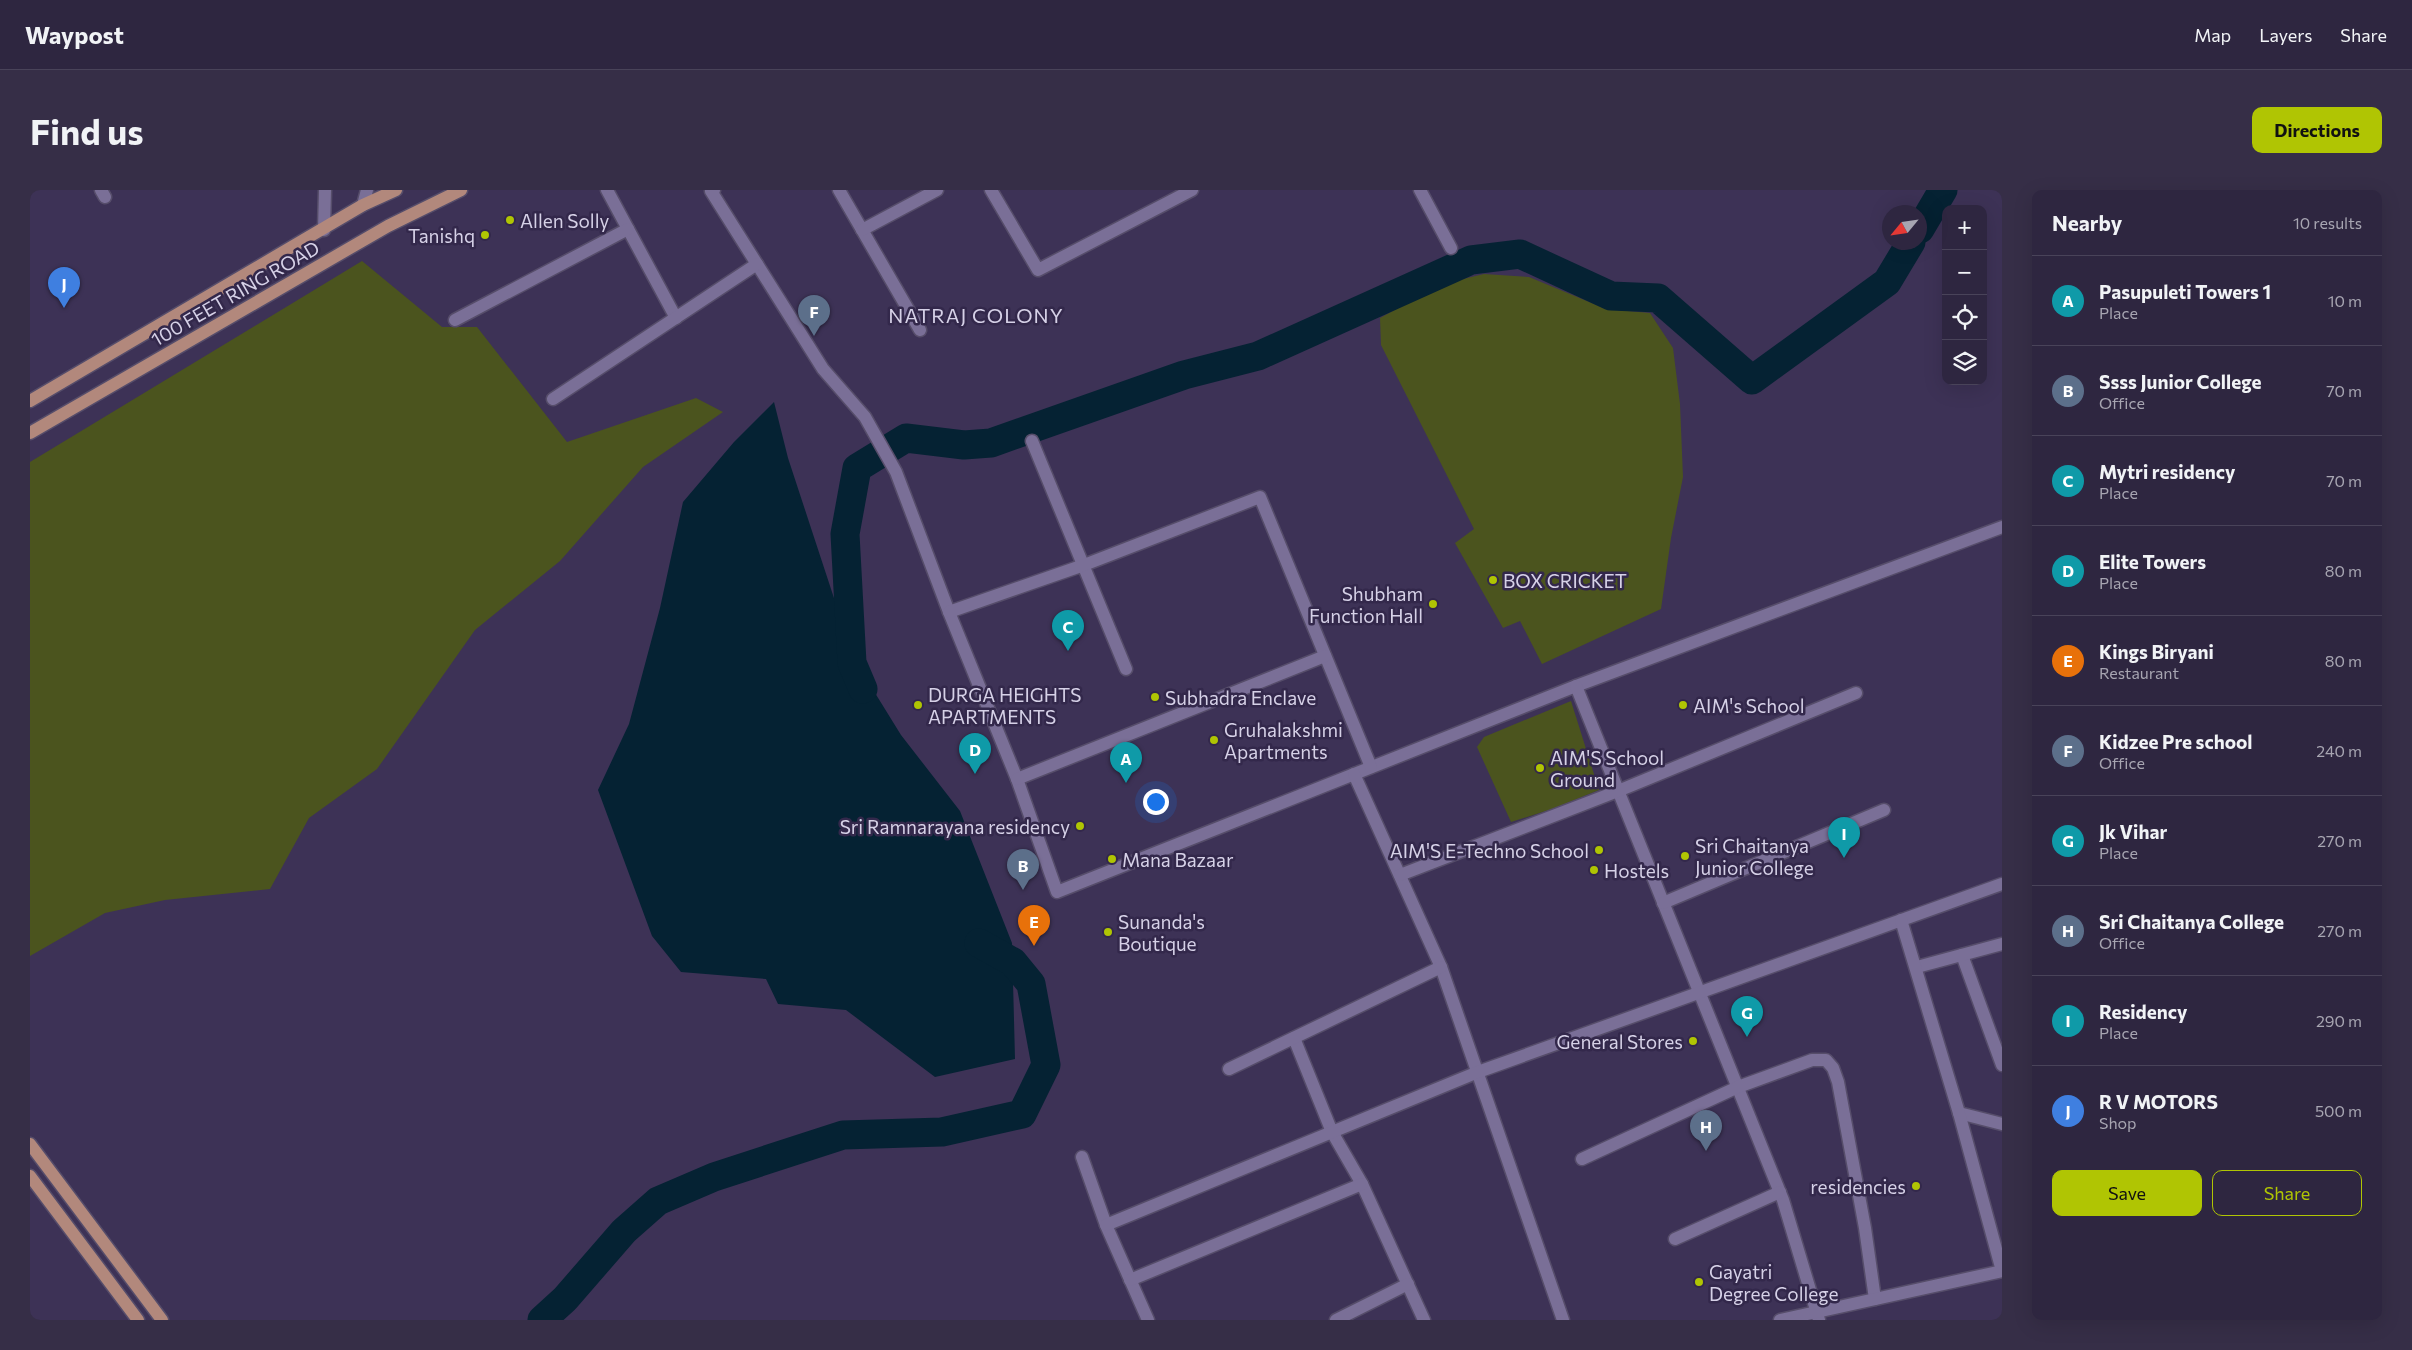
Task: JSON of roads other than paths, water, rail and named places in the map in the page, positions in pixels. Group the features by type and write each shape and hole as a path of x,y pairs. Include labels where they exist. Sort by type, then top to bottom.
{"main road":[{"name":"100 FEET RING ROAD","path":"30,401 324,230 363,205 396,190"},
{"name":"100 FEET RING ROAD","path":"30,433 388,226 461,190"},
{"path":"30,1144 162,1320"},
{"path":"30,1176 138,1320"}],"street":[{"path":"324,230 325,190"},
{"path":"363,205 367,190"},
{"path":"607,190 676,318"},
{"path":"838,190 920,330"},
{"path":"862,230 937,190"},
{"path":"992,190 1038,270 1192,190"},
{"path":"1420,190 1451,248"},
{"path":"712,191 823,369 865,416 896,472 949,612 1017,779 1057,892 1576,686 2002,527"},
{"path":"455,320 628,230"},
{"path":"553,399 757,264"},
{"path":"1032,441 1126,669"},
{"path":"949,612 1084,565 1260,497 1370,767"},
{"path":"1017,779 1325,656"},
{"path":"1576,686 1780,1192 1818,1316"},
{"path":"1400,875 1618,791 1856,693"},
{"path":"1354,774 1441,967 1563,1320"},
{"path":"1663,903 1884,810"},
{"path":"1106,1225 1478,1072 2002,884"},
{"path":"1780,1320 1818,1316 1875,1299 2002,1271 1959,1113 1901,920"},
{"path":"1916,967 2002,944"},
{"path":"1962,955 2002,1065"},
{"path":"1229,1069 1441,967"},
{"path":"1294,1038 1332,1132 1362,1184 1424,1320"},
{"path":"1582,1159 1738,1087 1812,1060 1826,1060 1833,1068 1863,1218 1875,1299"},
{"path":"1959,1113 2002,1124"},
{"path":"1082,1157 1106,1225 1148,1320"},
{"path":"1130,1280 1362,1184"},
{"path":"1676,1239 1780,1192"},
{"path":"1336,1320 1408,1284"}],"water":[{"path":"774,402 788,458 854,659 901,735 960,811 1012,943 1015,1059 935,1077 846,1010 778,1004 766,979 681,972 652,936 598,790 629,724 660,608 683,502 734,442"}],"waterway":[{"path":"1927,217 1943,190"},
{"path":"863,689 852,663 845,534 857,468 906,438 964,445 991,443 1184,375 1258,356 1471,260 1520,254 1611,296 1658,298 1752,380 1887,282 1906,250"},
{"path":"542,1320 565,1299 624,1231 658,1201 714,1177 843,1135 942,1132 1022,1114 1046,1065 1031,984 1013,962 979,943"}],"place":[{"name":"Allen Solly","path":"510,220"},
{"name":"Tanishq","path":"485,235"},
{"name":"R V MOTORS","path":"64,308"},
{"name":"Kidzee Pre school","path":"814,336"},
{"name":"BOX CRICKET","path":"1493,580"},
{"name":"Shubham Function Hall","path":"1433,604"},
{"name":"Mytri residency","path":"1068,651"},
{"name":"Subhadra Enclave","path":"1155,697"},
{"name":"DURGA HEIGHTS APARTMENTS","path":"918,705"},
{"name":"AIM's School","path":"1683,705"},
{"name":"Gruhalakshmi Apartments","path":"1214,740"},
{"name":"AIM'S School Ground","path":"1540,768"},
{"name":"Elite Towers","path":"975,774"},
{"name":"Pasupuleti Towers 1","path":"1126,783"},
{"name":"Sri Ramnarayana residency","path":"1080,826"},
{"name":"AIM'S E-Techno School","path":"1599,850"},
{"name":"Sri Chaitanya Junior College","path":"1685,856"},
{"name":"Residency","path":"1844,858"},
{"name":"Mana Bazaar","path":"1112,859"},
{"name":"Hostels","path":"1594,870"},
{"name":"Ssss Junior College","path":"1023,890"},
{"name":"Sunanda's Boutique","path":"1108,932"},
{"name":"Kings Biryani","path":"1034,946"},
{"name":"Jk Vihar","path":"1747,1037"},
{"name":"General Stores","path":"1693,1041"},
{"name":"Sri Chaitanya College","path":"1706,1151"},
{"name":"residencies","path":"1916,1186"},
{"name":"Gayatri Degree College","path":"1699,1282"}],"district":[{"name":"NATRAJ COLONY","path":"976,315"}]}
